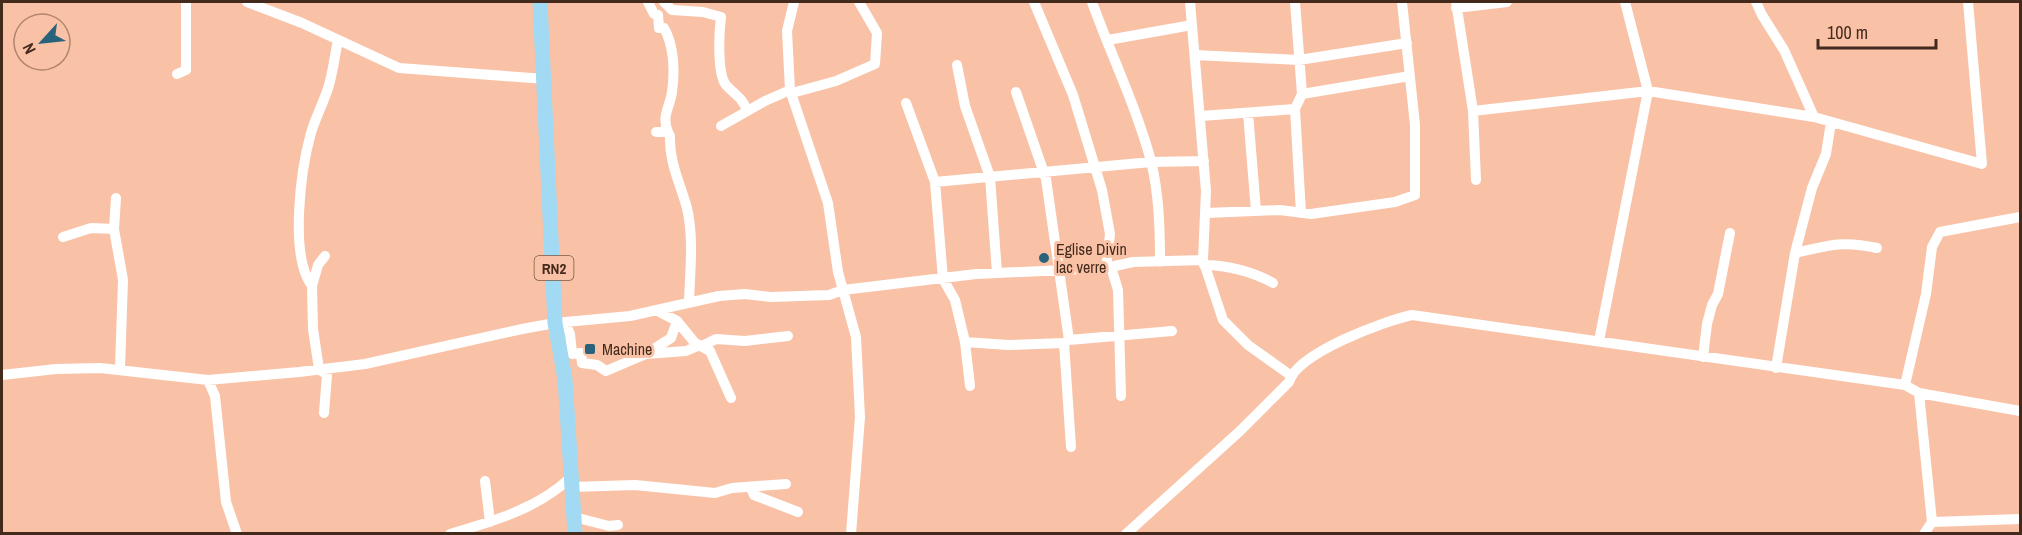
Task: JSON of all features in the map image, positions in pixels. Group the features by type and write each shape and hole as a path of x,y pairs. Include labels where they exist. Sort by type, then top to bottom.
{"highway":[{"name":"RN2","path":"540,2 575,534"}],"street":[{"path":"177,74 186,70 186,2"},
{"path":"247,2 399,68 545,79"},
{"path":"648,2 654,14 658,15 659,28 663,28 670,41 673,79 662,132 670,136 670,153 688,221 689,302"},
{"path":"664,2 672,10 704,12 720,17 722,75 725,84 745,104 747,111"},
{"path":"794,2 787,31 791,92 828,203 838,272 856,338 860,417 852,534"},
{"path":"721,126 747,111 791,92 826,85 875,64 877,33 859,2"},
{"path":"1034,2 1073,95 1096,169 1110,234 1109,267 1118,290 1121,396"},
{"path":"1092,2 1108,40 1151,162 1160,218 1161,262"},
{"path":"1190,2 1204,161 1206,213 1203,262 1223,320 1248,345 1290,375"},
{"path":"1294,2 1302,94 1295,109 1301,213"},
{"path":"1206,213 1256,211 1311,214 1395,202 1415,195 1415,125 1402,2"},
{"path":"1476,180 1473,111 1456,5 1507,2"},
{"path":"1599,341 1648,91 1625,2"},
{"path":"1756,2 1761,15 1784,50 1814,117"},
{"path":"1473,111 1648,91 1758,106 1814,117 1982,164 1968,2"},
{"path":"1108,40 1192,25"},
{"path":"312,286 305,277 299,238 304,162 311,133 329,86 338,40"},
{"path":"1195,55 1299,60 1407,43"},
{"path":"957,65 965,106 990,177 997,273"},
{"path":"1302,94 1410,76"},
{"path":"1016,92 1044,172 1060,269 1071,447"},
{"path":"906,104 935,182 943,279 955,300 965,342 970,386"},
{"path":"1201,117 1295,109"},
{"path":"1248,113 1256,211"},
{"path":"1776,368 1795,253 1812,188 1826,154 1831,122"},
{"path":"935,182 1096,169 1151,162 1204,161"},
{"path":"116,198 114,229 123,280 120,369"},
{"path":"1905,385 1926,294 1932,247 1940,232 2020,217"},
{"path":"63,237 92,228 114,229"},
{"path":"1703,357 1707,324 1718,294 1730,233"},
{"path":"1795,253 1828,244 1859,244 1876,248"},
{"path":"324,413 328,382 327,375 319,369 313,329 312,286 318,265 325,256"},
{"path":"2,375 56,369 120,369 208,380 319,369 365,364 560,323 630,316 689,302 745,294 771,297 829,295 843,290 997,273 1161,262 1203,262 1222,265 1239,272 1258,274 1274,283"},
{"path":"656,310 677,321 695,343 701,345 714,357 731,398"},
{"path":"1126,534 1240,431 1288,382 1290,375 1326,349 1346,338 1412,315 1905,385 1919,393 2020,411"},
{"path":"560,323 570,334 572,354 581,354 582,363 597,365 606,371 647,354 671,338 677,321"},
{"path":"965,342 1008,345 1066,342 1172,331"},
{"path":"647,354 686,351 716,339 745,341 788,336"},
{"path":"208,380 215,396 226,502 237,534"},
{"path":"1919,393 1932,522 1924,534"},
{"path":"484,481 490,522"},
{"path":"454,533 490,522 551,494 571,482 635,485 715,493 732,488 786,484"},
{"path":"751,488 754,495 798,512"},
{"path":"574,517 609,526 618,525"},
{"path":"1932,522 2020,519"}],"place":[{"name":"Eglise Divin lac verre","path":"1044,258"},
{"name":"Machine","path":"590,349"}]}
